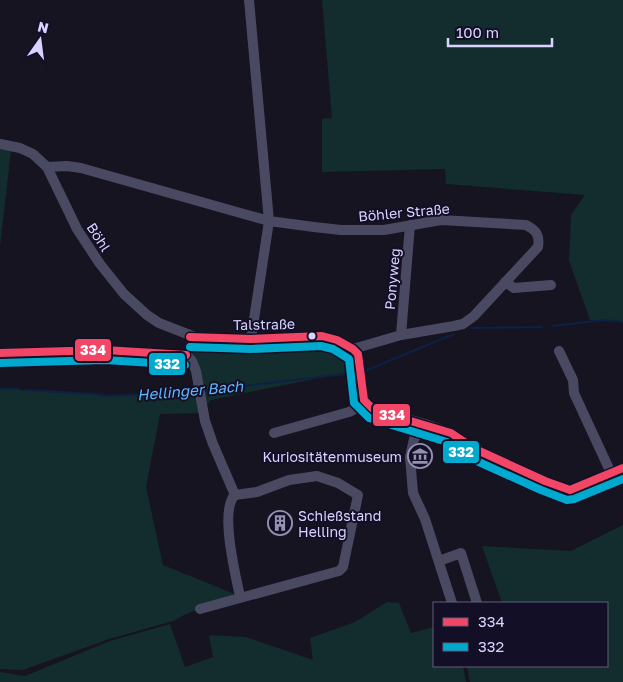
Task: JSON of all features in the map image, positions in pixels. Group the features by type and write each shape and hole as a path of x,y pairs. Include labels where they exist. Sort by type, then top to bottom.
{"street":[{"path":"249,0 269,221 251,339"},
{"name":"Böhl","path":"0,144 20,148 33,154 47,167 77,229 100,264 124,294 159,323 190,337"},
{"name":"Böhler Straße","path":"47,167 67,166 81,168 269,221 341,230 384,230 448,220 526,225 538,235 538,247 505,282"},
{"name":"Ponyweg","path":"400,335 410,225"},
{"path":"551,285 514,288 505,282 474,316 463,324 400,335 353,348 358,354 364,400 374,410 451,433 475,449 559,487 570,490 623,468"},
{"name":"Talstraße","path":"190,337 251,339 322,336 337,340 353,348"},
{"path":"186,355 190,337"},
{"path":"0,353 105,350 186,355 192,361 205,421 235,495"},
{"path":"559,351 573,380 574,393 611,473"},
{"path":"274,433 349,412 364,400"},
{"path":"425,424 414,439 410,457 413,493 425,520 452,602"},
{"path":"200,609 341,569 343,567 358,495 338,483 317,476 289,480 257,492 235,495 231,499 230,505 229,538 240,597"},
{"path":"439,561 461,554 477,602"}],"green space":[{"path":"322,0 623,0 623,321 590,320 569,261 571,215 585,195 446,184 445,169 322,172 322,119 332,118"},
{"path":"0,147 11,150 0,247"},
{"path":"316,339 336,342 352,351 358,370 211,400 206,406 190,353 192,340"},
{"path":"0,389 108,395 197,392 200,413 160,414 146,487 163,565 237,595 186,614 173,621 109,639 23,670 0,669"},
{"path":"623,525 623,682 470,682 467,667 608,667 608,602 502,602 482,546 571,551"},
{"path":"387,602 399,603 411,633 433,627 433,667 463,667 466,682 0,682 0,672 25,676 110,641 170,624 185,667 213,657 209,635 246,637 313,660 310,638 355,622"}],"waterway":[{"name":"Hellinger Bach","path":"552,326 604,320 623,322"},
{"name":"Hellinger Bach","path":"472,328 542,327"},
{"name":"Hellinger Bach","path":"365,371 454,334"},
{"name":"Hellinger Bach","path":"202,391 354,373"},
{"name":"Hellinger Bach","path":"0,389 19,389"},
{"name":"Hellinger Bach","path":"26,390 105,396 195,392"}],"transit line":[{"name":"334","path":"190,337 251,339 322,336 337,340 358,354 364,400 374,410 451,433 475,449 545,481 570,490 623,468"},
{"name":"332","path":"190,347 251,349 321,346 333,349 349,359 354,403 369,418 447,442 470,458 567,500 574,499 623,479"},
{"name":"334","path":"0,353 105,350 186,355"},
{"name":"332","path":"0,363 105,360 185,365"}],"place":[{"name":"Kuriositätenmuseum","path":"420,456"},
{"name":"Schießstand Helling","path":"280,523"}]}
